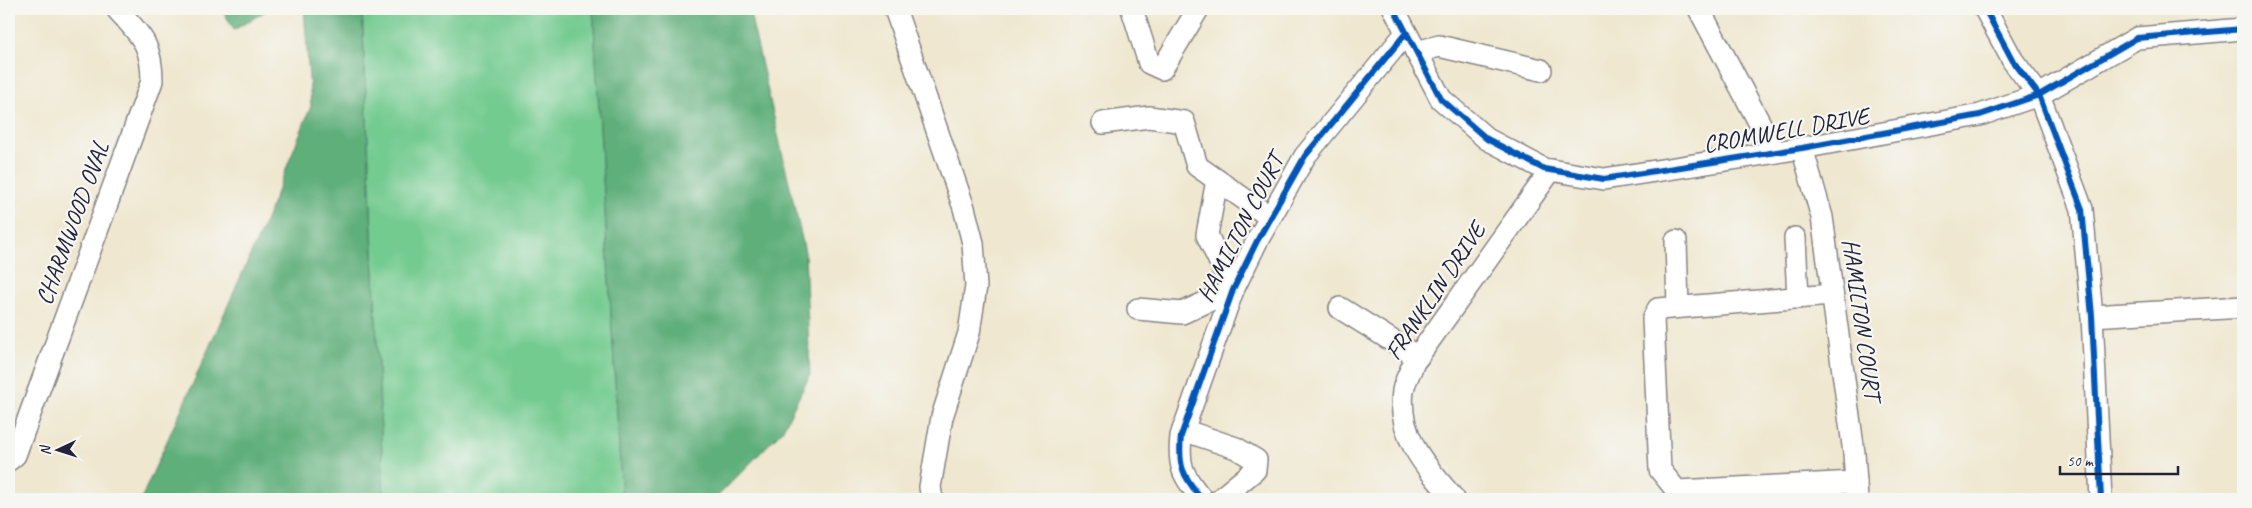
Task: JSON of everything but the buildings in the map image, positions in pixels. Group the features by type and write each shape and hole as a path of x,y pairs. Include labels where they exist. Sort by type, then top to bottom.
{"street":[{"name":"CHARMWOOD OVAL","path":"9,460 15,455 152,81 152,58 141,36 117,9"},
{"path":"895,9 964,208 973,243 976,286 969,332 942,417 930,487 932,499"},
{"path":"1132,9 1149,63 1162,69 1198,9"},
{"name":"CROMWELL DRIVE","path":"1394,9 1441,99 1487,139 1550,170 1604,179 1802,148 1980,115 2039,95 2137,38 2243,29"},
{"path":"1699,9 1775,152"},
{"path":"1985,9 2013,61 2039,95 2082,209 2092,316 2100,499"},
{"name":"HAMILTON COURT","path":"1202,499 1190,484 1179,459 1184,430 1233,290 1270,217 1305,156 1406,33"},
{"path":"1416,52 1439,46 1541,70"},
{"path":"1103,123 1149,117 1184,122 1197,166 1270,217"},
{"name":"HAMILTON COURT","path":"1802,148 1822,217 1856,491"},
{"name":"FRANKLIN DRIVE","path":"1454,499 1420,461 1408,434 1404,418 1403,391 1418,357 1550,170"},
{"path":"1138,309 1182,313 1233,290 1207,236 1217,180"},
{"path":"1795,238 1798,298"},
{"path":"1676,241 1678,307"},
{"path":"1832,295 1658,309 1653,319 1660,470 1677,491 1856,491"},
{"path":"2092,316 2243,306"},
{"path":"1340,308 1418,357"},
{"path":"1184,430 1236,448 1256,460 1255,470 1220,499"}],"green space":[{"path":"222,9 269,9 234,30"},
{"path":"304,9 362,9 384,499 141,499 263,227 311,106"},
{"path":"362,9 593,9 622,499 384,499"},
{"path":"593,9 749,9 805,252 810,375 782,431 715,499 622,499"}],"cycle path":[{"path":"1394,9 1441,99 1487,139 1544,169 1604,179 1802,148 1980,115 2039,95 2137,38 2243,29"},
{"path":"1985,9 2013,61 2039,95 2082,209 2092,316 2101,499"},
{"path":"1202,499 1183,470 1180,455 1181,436 1233,290 1257,241 1305,156 1406,33"}]}
